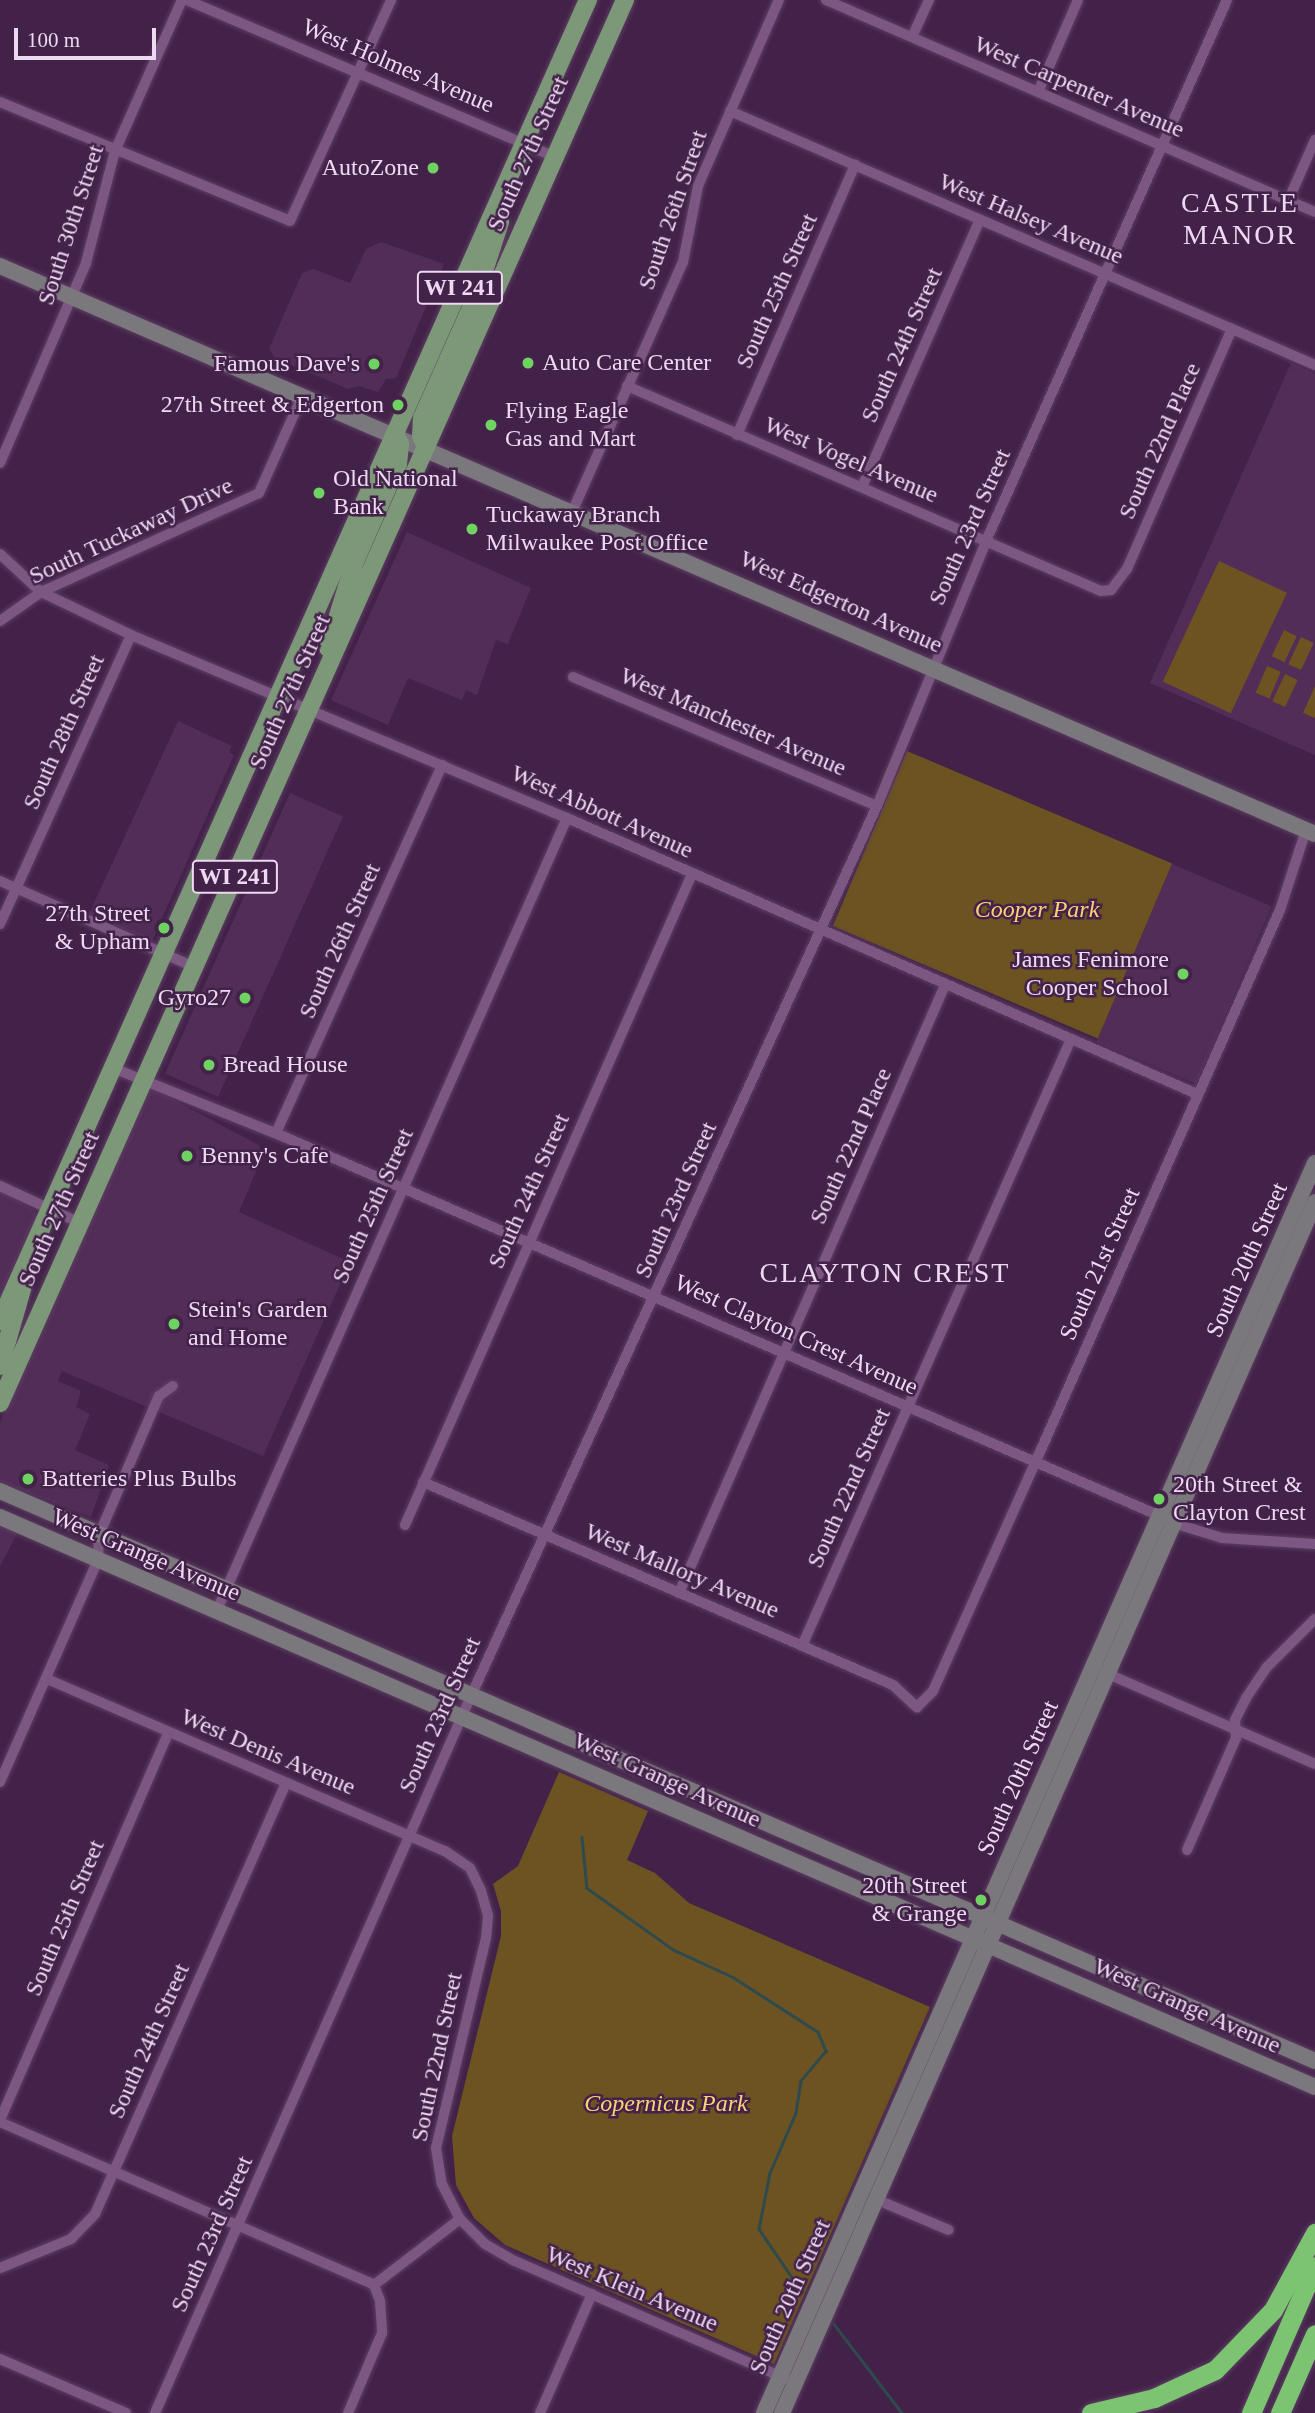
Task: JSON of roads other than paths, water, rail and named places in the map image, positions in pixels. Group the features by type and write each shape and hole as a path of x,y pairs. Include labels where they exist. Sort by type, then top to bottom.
{"highway":[{"path":"1091,2413 1154,2398 1215,2370 1273,2310 1315,2233"},
{"path":"1251,2413 1315,2266"},
{"path":"1280,2413 1315,2334"}],"main road":[{"name":"South 27th Street","path":"0,1321 588,0"},
{"name":"South 27th Street","path":"0,1403 553,156 625,0"},
{"path":"426,447 421,436 422,418 475,299 502,216 503,186"},
{"path":"326,669 330,632 355,561 398,464 400,444 395,434"},
{"path":"0,1366 22,1300 25,1265"}],"street":[{"name":"West Holmes Avenue","path":"185,0 553,156"},
{"name":"South 30th Street","path":"0,463 73,296 115,151 185,0"},
{"path":"0,102 290,221 391,0"},
{"name":"South 26th Street","path":"573,510 683,262 698,187 779,0"},
{"name":"West Carpenter Avenue","path":"826,0 1315,212"},
{"path":"912,37 929,0"},
{"path":"1038,92 1079,0"},
{"name":"South 23rd Street","path":"155,2413 471,1696 656,1297 877,806 986,541 1227,0"},
{"name":"West Halsey Avenue","path":"730,111 1315,365"},
{"path":"1289,201 1315,140"},
{"name":"South 25th Street","path":"737,435 855,165"},
{"name":"South 24th Street","path":"862,487 980,220"},
{"name":"West Edgerton Avenue","path":"0,266 573,510 1310,832"},
{"name":"South 22nd Place","path":"1127,569 1232,329"},
{"name":"West Vogel Avenue","path":"627,386 1101,591 1119,584 1127,569"},
{"name":"South Tuckaway Drive","path":"0,621 41,593 253,498 267,483 303,394"},
{"name":"West Abbott Avenue","path":"0,554 41,593 131,635 567,818 1198,1094"},
{"name":"South 28th Street","path":"0,923 131,635"},
{"name":"West Manchester Avenue","path":"573,677 877,806"},
{"name":"South 26th Street","path":"276,1133 442,765"},
{"name":"South 25th Street","path":"217,1610 567,818"},
{"name":"South 21st Street","path":"917,1707 933,1691 1036,1462 1280,910 1310,832"},
{"name":"South 24th Street","path":"405,1525 692,874"},
{"path":"0,881 194,967"},
{"name":"South 22nd Place","path":"679,1593 945,985"},
{"name":"South 22nd Street","path":"802,1646 1071,1039"},
{"name":"West Clayton Crest Avenue","path":"113,1068 145,1078 276,1133 1166,1519 1222,1538 1315,1544"},
{"name":"South 20th Street","path":"764,2413 788,2380 1166,1519 1315,1163"},
{"path":"0,1185 80,1223"},
{"name":"South 20th Street","path":"1166,1519 1315,1202"},
{"path":"0,1782 98,1560 99,1535 159,1396 173,1386"},
{"name":"West Mallory Avenue","path":"423,1482 892,1685 917,1707"},
{"name":"West Grange Avenue","path":"0,1492 1315,2061"},
{"path":"8,1520 25,1502"},
{"name":"West Grange Avenue","path":"8,1520 463,1715 1315,2087"},
{"path":"1187,1850 1236,1738 1235,1720 1261,1675 1315,1619"},
{"path":"403,1690 412,1670"},
{"path":"1100,1671 1315,1764"},
{"name":"West Denis Avenue","path":"47,1679 409,1836 470,1868"},
{"path":"516,1739 526,1719"},
{"name":"South 25th Street","path":"0,2121 169,1732"},
{"name":"South 24th Street","path":"0,2268 71,2239 95,2214 286,1783"},
{"path":"720,1828 730,1808"},
{"name":"South 22nd Street","path":"460,2219 442,2184 436,2148 486,1938 488,1916 470,1868"},
{"path":"918,1914 928,1894"},
{"path":"1048,1970 1057,1949"},
{"path":"1276,2070 1286,2048"},
{"path":"0,2121 374,2285 380,2301 382,2333 348,2413"},
{"path":"885,2203 949,2230"},
{"path":"374,2285 460,2219"},
{"name":"West Klein Avenue","path":"460,2219 498,2253 788,2380"},
{"path":"540,2413 592,2294"},
{"path":"0,2359 126,2413"},
{"name":"South 20th Street","path":"782,2413 788,2380"}],"waterway":[{"path":"582,1837 587,1888 674,1950 733,1977 818,2032 826,2051 801,2081 796,2113 770,2173 759,2229 802,2292"},
{"path":"834,2324 902,2413"}],"place":[{"name":"AutoZone","path":"433,168"},
{"name":"Auto Care Center","path":"528,363"},
{"name":"Famous Dave's","path":"374,364"},
{"name":"27th Street & Edgerton","path":"398,405"},
{"name":"Flying Eagle Gas and Mart","path":"491,425"},
{"name":"Old National Bank","path":"319,493"},
{"name":"Tuckaway Branch Milwaukee Post Office","path":"472,529"},
{"name":"27th Street & Upham","path":"164,928"},
{"name":"James Fenimore Cooper School","path":"1183,974"},
{"name":"Gyro27","path":"245,998"},
{"name":"Bread House","path":"209,1065"},
{"name":"Benny's Cafe","path":"187,1156"},
{"name":"Stein's Garden and Home","path":"174,1324"},
{"name":"Batteries Plus Bulbs","path":"28,1479"},
{"name":"20th Street & Clayton Crest","path":"1159,1499"},
{"name":"20th Street & Grange","path":"981,1900"}],"district":[{"name":"CASTLE MANOR","path":"1240,219"},
{"name":"CLAYTON CREST","path":"885,1273"}],"park label":[{"name":"Cooper Park","path":"1037,910"},
{"name":"Copernicus Park","path":"666,2104"}]}
